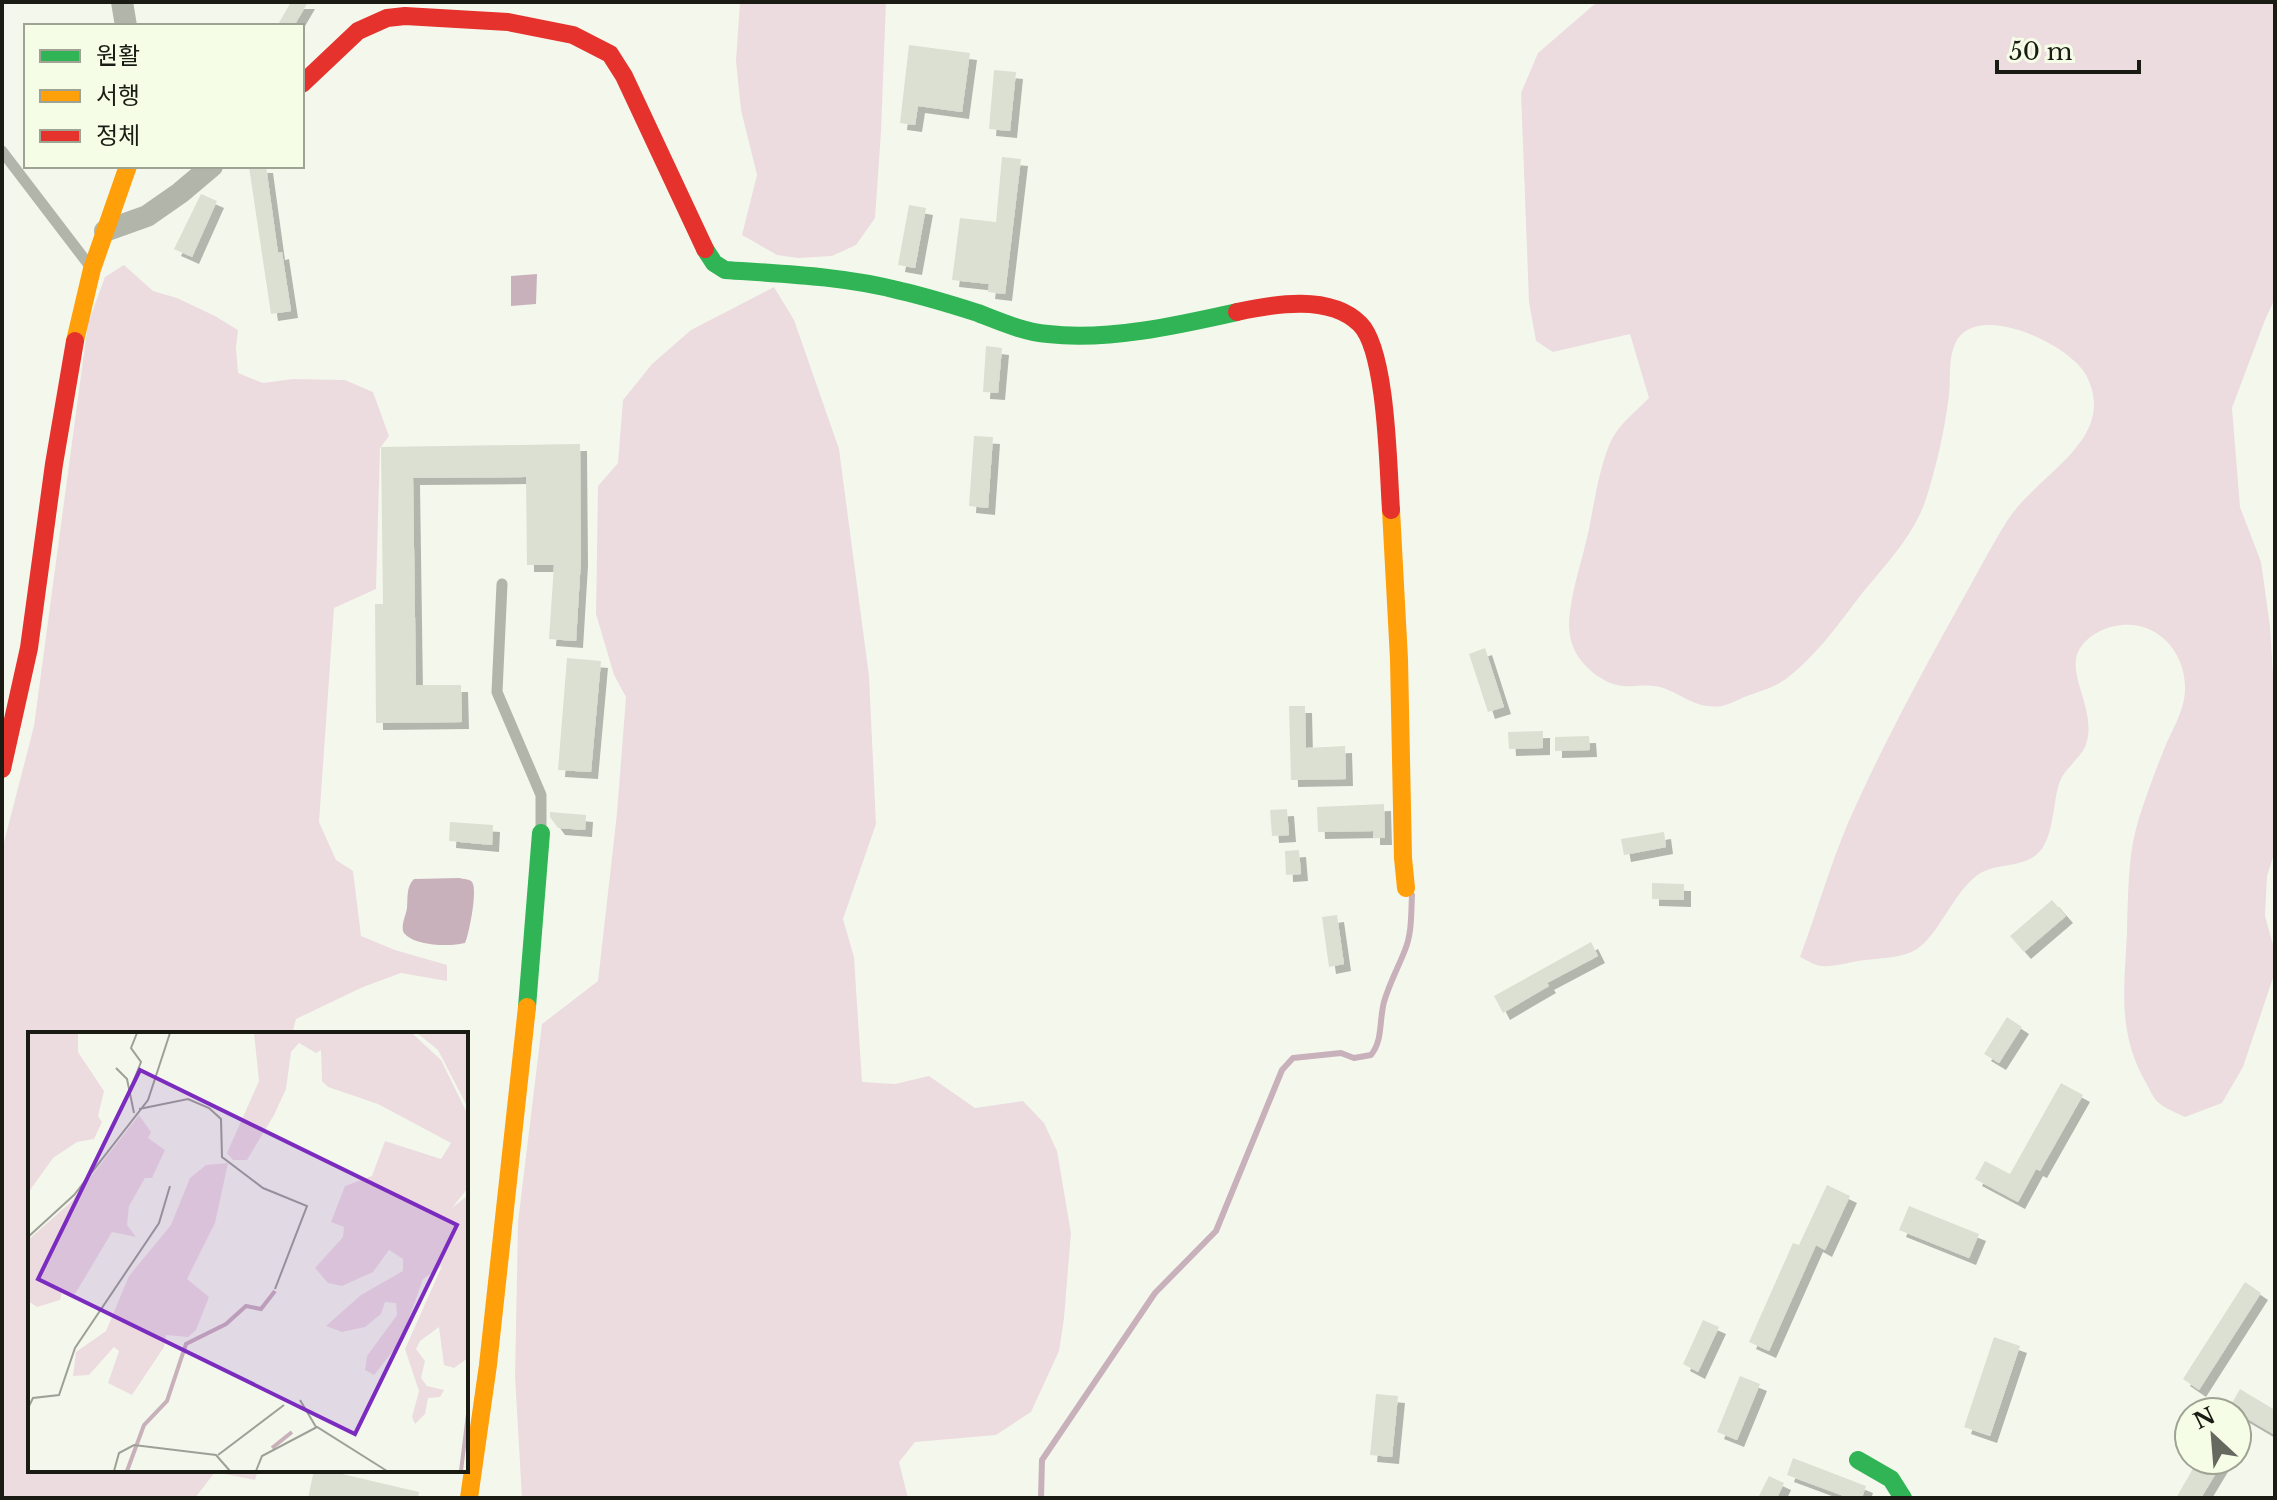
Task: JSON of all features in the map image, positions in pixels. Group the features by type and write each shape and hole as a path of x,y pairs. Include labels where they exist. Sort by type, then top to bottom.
{"street":[{"path":"122,2 126,24"},
{"path":"304,82 358,31 387,18 405,16 508,22 573,35 610,54 624,76 702,243 714,263 725,270 842,278 888,288 1014,327 1051,335 1102,333 1184,323 1273,306 1309,305 1334,309 1355,318 1367,332 1380,379 1395,553 1406,888"},
{"path":"2,769 29,648 54,464 78,322 92,269 127,168"},
{"path":"105,231 147,216 210,168"},
{"path":"469,1498 512,1156 534,942 541,833"},
{"path":"1858,1460 1891,1477 1903,1498"}],"lane":[{"path":"2,151 92,269"},
{"path":"502,584 497,692 541,795 541,833"}],"shaded area":[{"path":"740,2 886,2 875,218 856,245 832,256 798,258 777,255 742,235 757,175 741,110 736,61"},
{"path":"1597,2 2275,2 2275,298 2232,408 2240,507 2261,562 2270,626 2275,709 2275,851 2267,876 2265,916 2275,952 2275,972 2243,1067 2222,1103 2185,1117 2159,1103 2136,1064 2126,1026 2124,989 2133,844 2145,799 2181,711 2185,691 2183,671 2176,653 2163,638 2146,628 2127,625 2108,628 2090,637 2078,652 2076,673 2086,709 2088,734 2085,747 2060,781 2050,831 2036,855 2023,862 1979,874 1962,891 1933,933 1911,952 1826,966 1800,957 1849,821 1933,653 2007,521 2070,455 2084,437 2092,419 2094,398 2086,375 2077,363 2061,351 2022,331 2001,326 1981,326 1965,331 1953,350 1940,446 1927,496 1915,524 1826,640 1781,682 1725,705 1706,706 1661,687 1610,683 1590,670 1576,653 1570,632 1570,611 1604,461 1618,430 1649,398 1630,334 1553,352 1536,341 1529,302 1521,93 1538,53"},
{"path":"124,265 153,291 177,298 238,330 238,373 263,383 293,379 345,380 373,392 389,436 380,448 376,589 334,608 319,822 336,860 353,871 361,936 395,950 447,965 447,981 401,973 363,987 296,1019 293,1032 28,1032 28,1472 215,1472 195,1498 2,1498 2,850 34,726 88,323 105,277"},
{"path":"537,274 536,304 511,306 511,276"},
{"path":"774,287 794,320 839,449 869,676 876,824 843,919 854,957 862,1082 895,1084 929,1076 975,1108 1023,1101 1044,1123 1057,1151 1071,1233 1059,1351 1031,1412 996,1435 915,1442 899,1462 908,1498 522,1498 515,1377 518,1222 542,1024 598,981 617,813 626,697 614,675 596,614 598,486 618,463 623,400 652,364 691,330"},
{"path":"459,878 471,881 474,886 465,943 424,943 404,933 409,889 414,879"},
{"path":"215,1472 257,1472 255,1480"}],"building":[{"path":"291,2 308,2 295,24 278,24"},
{"path":"909,45 970,53 962,112 918,106 915,125 900,123"},
{"path":"994,70 1016,72 1010,131 989,129"},
{"path":"1002,157 1021,159 1005,294 988,292 989,284 952,280 960,218 996,222"},
{"path":"249,168 266,168 278,253 282,252 291,311 271,314"},
{"path":"201,194 217,201 192,257 174,249"},
{"path":"909,205 926,208 915,268 898,265"},
{"path":"986,346 1002,348 998,393 983,392"},
{"path":"974,436 993,437 988,508 969,506"},
{"path":"580,444 581,559 576,641 549,639 554,565 527,565 526,477 413,478 416,685 461,685 462,722 376,723 375,604 383,604 381,447"},
{"path":"1485,648 1504,707 1488,712 1469,654"},
{"path":"567,658 601,661 591,772 558,770"},
{"path":"1289,706 1305,706 1306,748 1345,746 1346,779 1291,780"},
{"path":"1543,731 1543,748 1509,749 1508,732"},
{"path":"1589,736 1590,750 1555,751 1555,737"},
{"path":"1384,804 1385,838 1373,838 1373,831 1318,832 1317,807"},
{"path":"1287,809 1289,835 1272,836 1270,810"},
{"path":"550,812 586,815 585,830 558,828"},
{"path":"450,822 493,825 492,845 449,841"},
{"path":"1664,832 1666,847 1624,855 1621,839"},
{"path":"1299,850 1301,874 1286,875 1285,851"},
{"path":"1652,883 1684,884 1684,900 1652,899"},
{"path":"2052,900 2066,916 2024,952 2010,936"},
{"path":"1337,915 1344,964 1329,967 1322,917"},
{"path":"1591,942 1598,956 1547,983 1549,986 1503,1013 1494,996"},
{"path":"2007,1017 2022,1027 1999,1063 1984,1054"},
{"path":"2061,1083 2083,1095 2040,1171 2036,1169 2018,1202 1975,1179 1985,1161 2010,1174"},
{"path":"1827,1185 1850,1196 1825,1250 1816,1245 1769,1351 1749,1342 1793,1243 1799,1245"},
{"path":"1909,1206 1979,1234 1969,1258 1899,1230"},
{"path":"2245,1282 2261,1293 2199,1390 2183,1379"},
{"path":"1703,1320 1719,1327 1698,1372 1683,1364"},
{"path":"1994,1337 2020,1346 1990,1436 1964,1427"},
{"path":"1740,1376 1760,1384 1737,1440 1717,1432"},
{"path":"2240,1389 2252,1396 2236,1396"},
{"path":"1376,1394 1398,1396 1392,1457 1370,1455"},
{"path":"2253,1397 2275,1410 2275,1435 2253,1422"},
{"path":"1793,1458 1866,1486 1862,1498 1849,1498 1787,1475"},
{"path":"314,1472 334,1472 419,1492 418,1498 308,1498"},
{"path":"1769,1476 1784,1483 1777,1498 1758,1498"},
{"path":"2189,1476 2214,1476 2201,1498 2176,1498"}],"waterway":[{"path":"1041,1498 1042,1460 1155,1293 1216,1231 1282,1070 1293,1058 1341,1053 1354,1058 1371,1055 1375,1049 1384,1002 1409,937 1412,895"}],"traffic: fast":[{"path":"705,249 714,263 725,270 814,276 879,286 950,304 1039,333 1071,336 1119,334 1237,312"},
{"path":"527,1007 541,833"},
{"path":"1858,1460 1891,1479 1903,1498"}],"traffic: slow":[{"path":"75,341 92,269 127,168"},
{"path":"1391,510 1406,888"},
{"path":"469,1498 488,1365 527,1007"}],"traffic: jam":[{"path":"304,82 358,31 387,18 405,16 508,22 573,35 610,54 624,76 705,249"},
{"path":"1237,312 1284,304 1318,305 1333,308 1360,324 1369,338 1381,384 1391,510"},
{"path":"2,769 29,648 54,464 75,341"}]}
